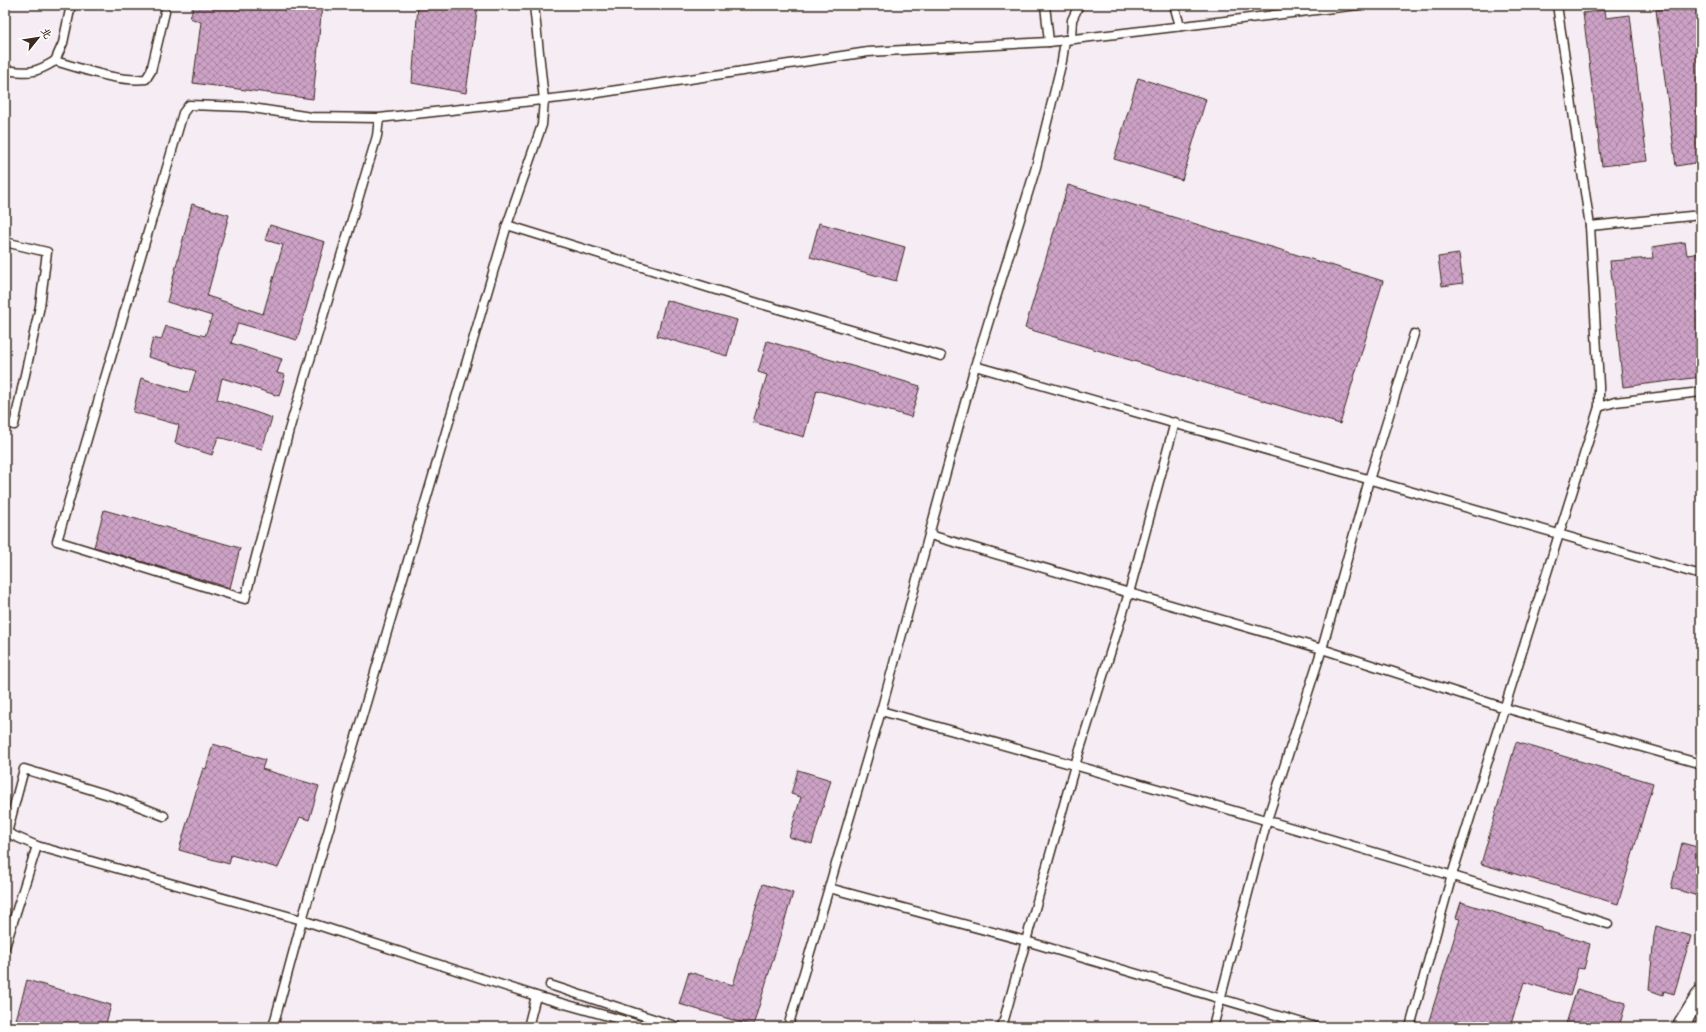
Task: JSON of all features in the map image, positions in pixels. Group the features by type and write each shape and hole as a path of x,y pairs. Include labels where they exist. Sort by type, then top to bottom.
{"street":[{"path":"1680,1027 1701,993"}],"lane":[{"path":"5,70 27,73 42,69 55,61 62,43 71,5"},
{"path":"273,1027 302,920 507,225 542,125 544,100 534,5"},
{"path":"1045,5 1049,42"},
{"path":"788,1027 930,535 975,366 1036,167 1072,20 1079,5"},
{"path":"1174,5 1180,26"},
{"path":"379,118 377,136 289,430 245,599 56,541 183,113 189,105 246,107 310,117 379,118 544,100 868,52 1049,42 1317,7 1358,5"},
{"path":"1410,1027 1452,875 1599,407 1600,386 1590,226 1557,5"},
{"path":"55,61 96,73 138,80 146,79 151,71 165,12"},
{"path":"1590,226 1701,215"},
{"path":"507,225 761,304 941,356"},
{"path":"5,242 47,252 40,306 14,425 5,423"},
{"path":"1213,1027 1222,998 1267,820 1322,649 1369,480 1414,334"},
{"path":"975,366 1175,422 1559,536 1701,575"},
{"path":"1599,407 1615,402 1701,392"},
{"path":"1002,1027 1075,765 1129,593 1175,422"},
{"path":"930,535 1322,649 1505,708 1701,764"},
{"path":"880,711 1267,820 1452,875 1608,924"},
{"path":"164,816 115,797 24,769 6,832 36,846 302,920 536,996 647,1027"},
{"path":"5,947 36,846"},
{"path":"829,888 1026,941 1316,1027"},
{"path":"550,985 678,1027"},
{"path":"528,1027 536,996"}],"building":[{"path":"194,5 322,5 313,99 193,83 201,22 190,18"},
{"path":"418,5 478,5 466,93 412,83"},
{"path":"1701,5 1701,162 1676,166 1656,10"},
{"path":"1605,10 1606,18 1630,15 1647,161 1602,166 1583,13"},
{"path":"1138,78 1206,99 1182,180 1114,159"},
{"path":"1068,185 1383,281 1340,424 1025,328"},
{"path":"192,204 229,215 207,296 263,314 283,245 265,240 270,225 325,242 297,340 238,323 231,343 282,359 277,373 285,375 279,396 222,378 217,399 272,418 262,449 218,437 212,455 175,443 179,425 133,412 141,378 189,393 196,371 148,357 153,338 161,340 166,326 205,336 212,316 167,302"},
{"path":"819,223 905,247 896,281 810,257"},
{"path":"1685,242 1687,255 1701,253 1701,377 1623,387 1610,261 1653,258 1652,247"},
{"path":"1459,254 1463,283 1442,286 1438,257"},
{"path":"666,300 737,320 727,356 657,336"},
{"path":"767,341 920,386 911,417 817,390 804,437 753,422 767,375 758,372"},
{"path":"104,510 240,548 230,588 94,547"},
{"path":"1516,742 1653,783 1618,904 1481,864"},
{"path":"213,744 265,760 262,769 319,786 309,820 300,817 278,868 231,855 229,864 179,850 203,768 206,769"},
{"path":"798,770 831,780 812,844 789,837 801,797 791,794"},
{"path":"1682,843 1701,848 1701,897 1671,888"},
{"path":"763,884 793,893 753,1026 679,1004 689,972 733,985"},
{"path":"1461,902 1590,944 1584,969 1578,968 1570,996 1524,982 1510,1027 1427,1027 1460,919 1456,918"},
{"path":"1656,926 1691,936 1674,994 1664,991 1663,995 1649,990"},
{"path":"27,980 111,1005 105,1027 14,1027"},
{"path":"1577,989 1626,1003 1619,1027 1565,1027"}]}
